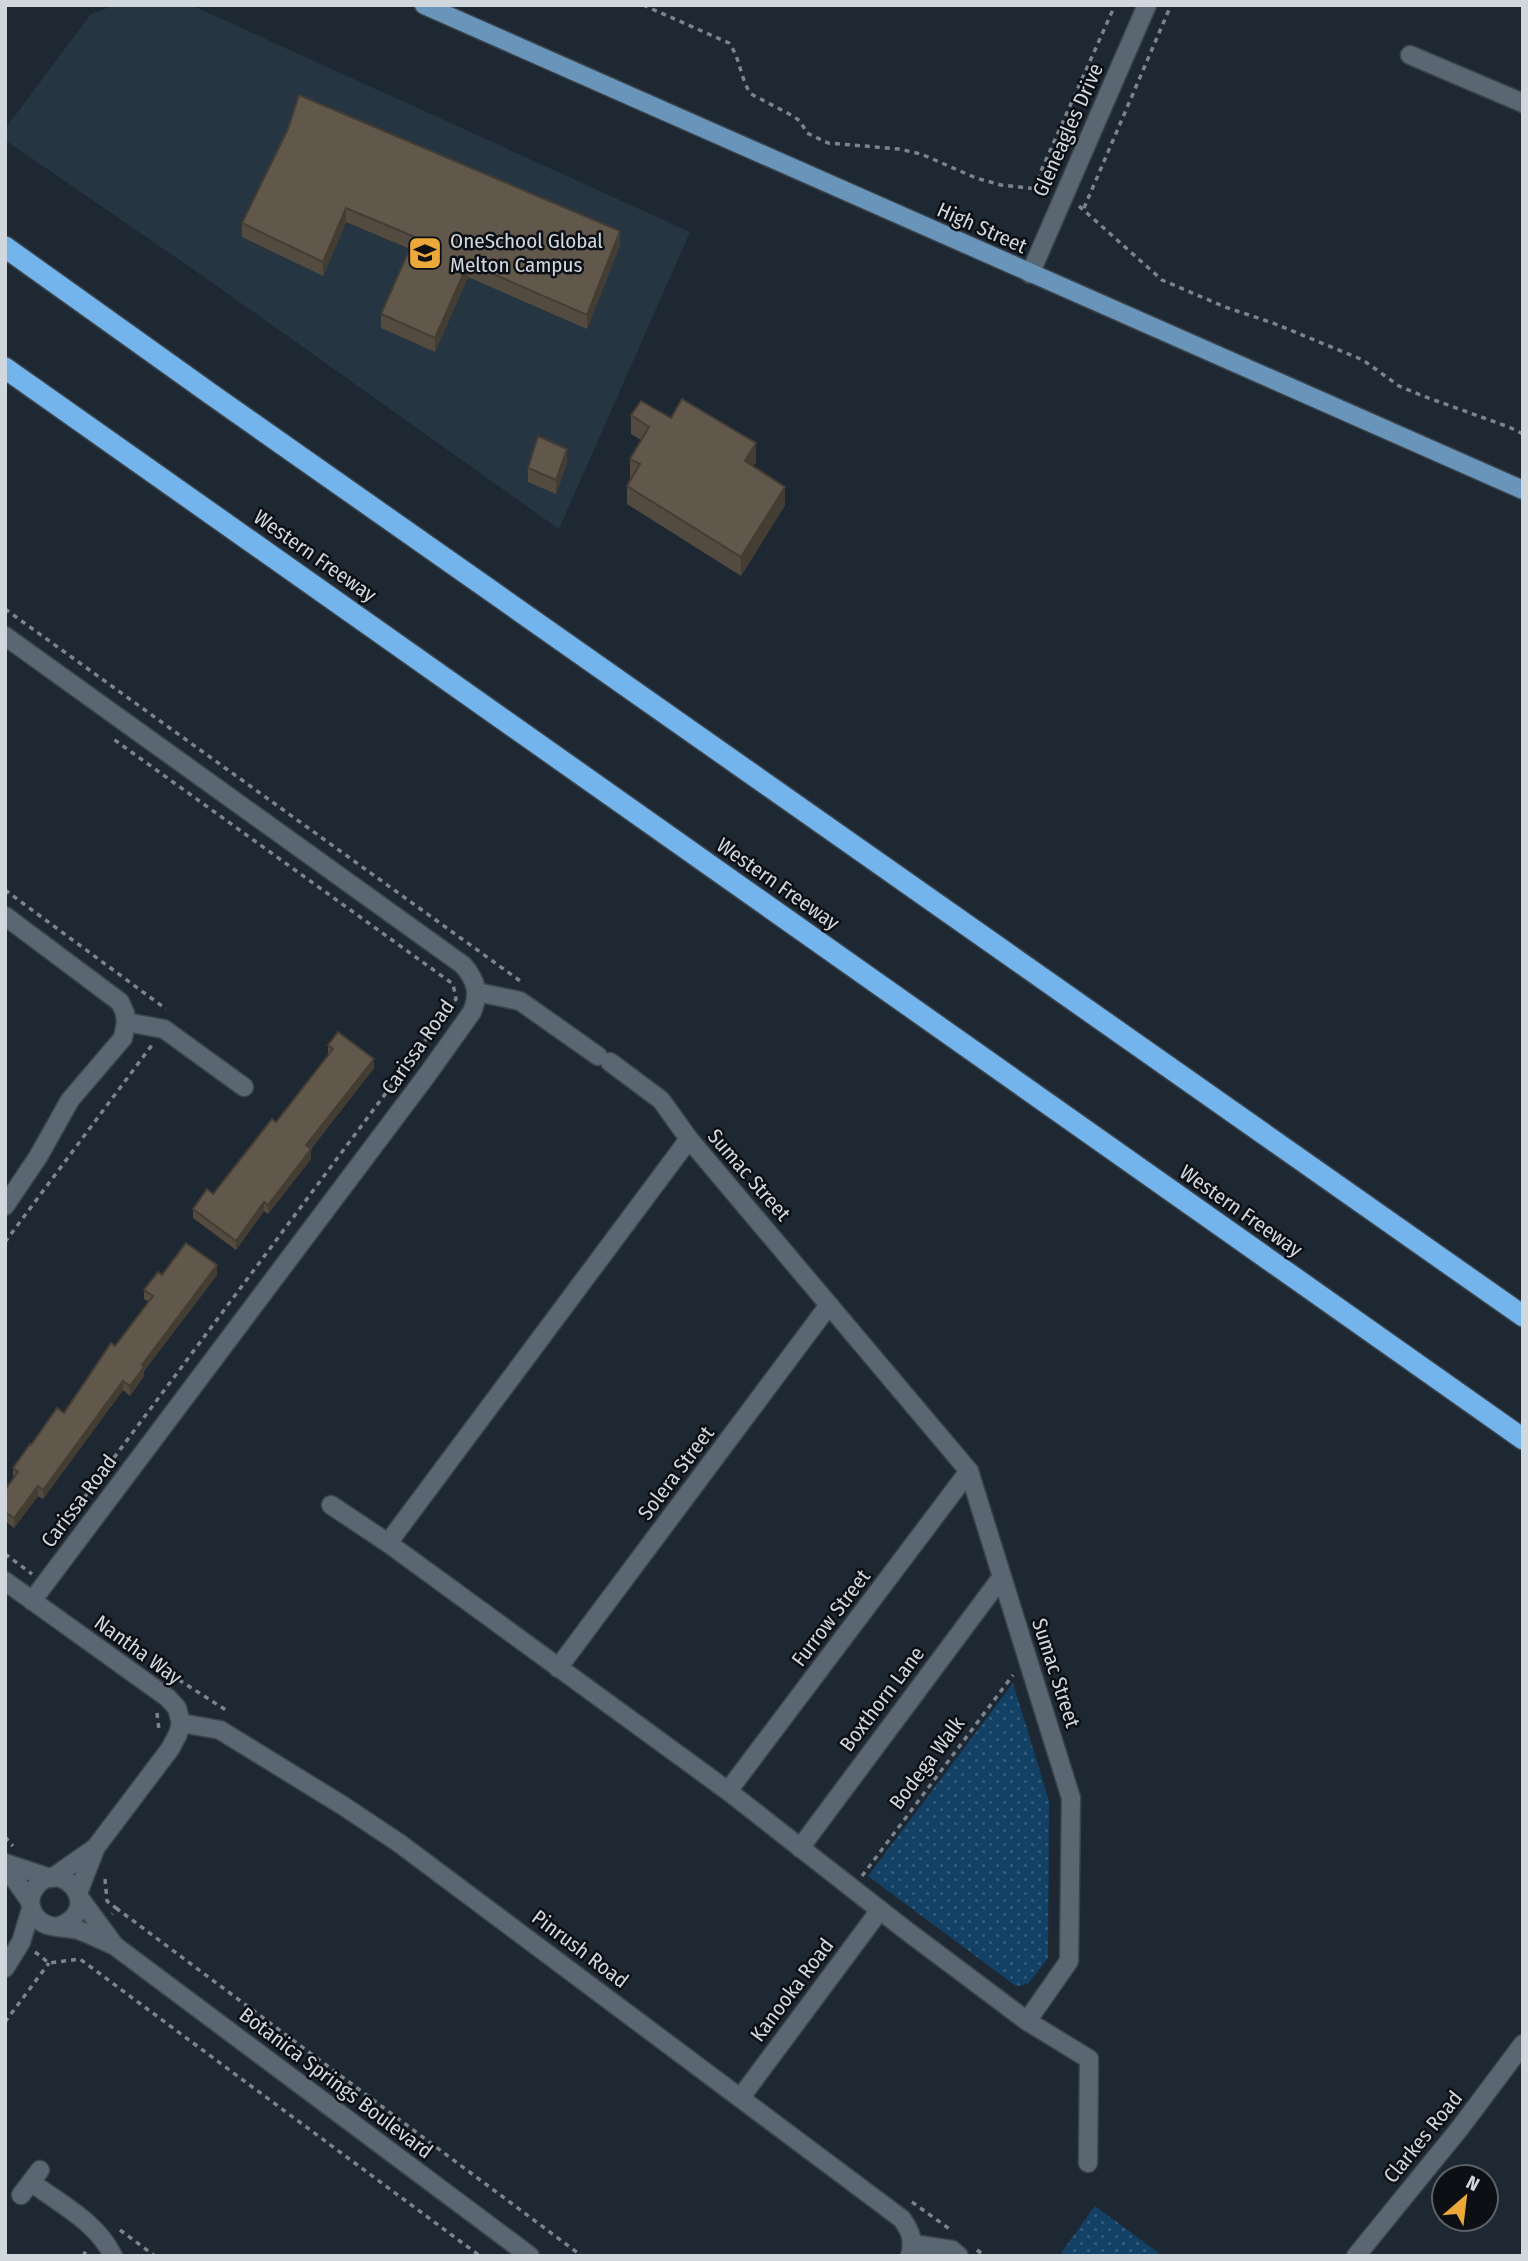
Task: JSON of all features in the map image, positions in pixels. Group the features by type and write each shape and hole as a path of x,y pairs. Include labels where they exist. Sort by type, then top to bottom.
{"highway":[{"path":"5,247 1523,1316"},
{"name":"Western Freeway","path":"5,368 1523,1439"}],"main road":[{"name":"High Street","path":"424,5 1523,490"}],"street":[{"name":"Gleneagles Drive","path":"1030,274 1147,5"},
{"path":"1410,55 1523,103"},
{"name":"Carissa Road","path":"5,636 463,965 472,975 477,992 472,1012 427,1075 32,1601"},
{"path":"5,916 120,1002 127,1022 123,1038 70,1100 38,1157 5,1206"},
{"path":"477,992 520,1001 661,1100 690,1139"},
{"path":"127,1022 164,1029 244,1087"},
{"name":"Sumac Street","path":"388,1544 690,1139 969,1471 1071,1798 1069,1961 1027,2021"},
{"name":"Solera Street","path":"558,1668 829,1305"},
{"name":"Furrow Street","path":"728,1791 969,1471"},
{"path":"331,1505 728,1791 1027,2021 1088,2059 1088,2163"},
{"name":"Boxthorn Lane","path":"800,1847 1001,1578"},
{"name":"Nantha Way","path":"5,1581 170,1700 177,1708 181,1723"},
{"path":"15,1957 55,1926 74,1918 78,1910 78,1895 96,1847 170,1749 181,1723"},
{"name":"Pinrush Road","path":"181,1723 220,1730 399,1843 902,2218 911,2233 912,2250"},
{"path":"15,1957 36,1885 51,1878 96,1847"},
{"path":"8,1858 51,1878 68,1881 78,1895"},
{"path":"8,1858 41,1923 55,1926"},
{"name":"Botanica Springs Boulevard","path":"78,1895 116,1946"},
{"name":"Kanooka Road","path":"741,2097 880,1910"},
{"name":"Botanica Springs Boulevard","path":"55,1926 78,1930 116,1946 530,2256"},
{"name":"Clarkes Road","path":"1356,2256 1460,2129 1523,2044"},
{"path":"31,2183 96,2230 113,2256"},
{"path":"912,2250 951,2250 959,2256"}],"path":[{"path":"643,5 729,43 737,54 751,94 793,116 800,121 807,133 813,136 834,144 870,145 921,153 976,178 1032,189 1044,188 1084,208 1103,229 1163,280 1363,360 1399,386 1523,434"},
{"path":"1032,189 1115,5"},
{"path":"1084,208 1171,5"},
{"path":"5,609 523,983"},
{"path":"5,890 174,1015 5,1242"},
{"name":"Bodega Walk","path":"852,1889 1027,1656"},
{"path":"159,1731 157,1714 186,1685"},
{"path":"5,1837 8,1858"},
{"path":"116,1908 582,2256"},
{"path":"15,1957 49,1963 80,1959 480,2256"},
{"path":"5,2022 49,1963"}],"shaded area":[{"name":"OneSchool Global Melton Campus","path":"115,5 191,5 690,232 559,529 200,274 5,140 5,129 91,14"},
{"path":"1013,1683 1049,1801 1048,1958 1028,1984 1016,1986 868,1876"},
{"path":"1095,2206 1159,2253 1158,2256 1059,2256"}],"building":[{"path":"299,95 620,231 587,315 468,263 435,338 381,314 415,237 346,208 323,262 242,223 288,129"},
{"path":"682,399 756,443 745,461 785,487 741,557 627,486 640,464 630,459 649,427 631,415 641,401 671,418"},
{"path":"538,436 567,449 556,480 528,468"},
{"path":"338,1032 374,1059 306,1145 311,1149 268,1205 264,1202 236,1241 193,1209 207,1189 213,1194 272,1119 276,1122 333,1049 328,1045"},
{"path":"186,1243 217,1265 142,1365 144,1367 130,1386 123,1381 43,1490 38,1486 14,1518 5,1512 5,1490 18,1472 13,1468 57,1408 64,1413 111,1343 115,1346 153,1296 144,1290 158,1272 162,1275"}],"place":[{"name":"OneSchool Global Melton Campus","path":"425,253"}]}
